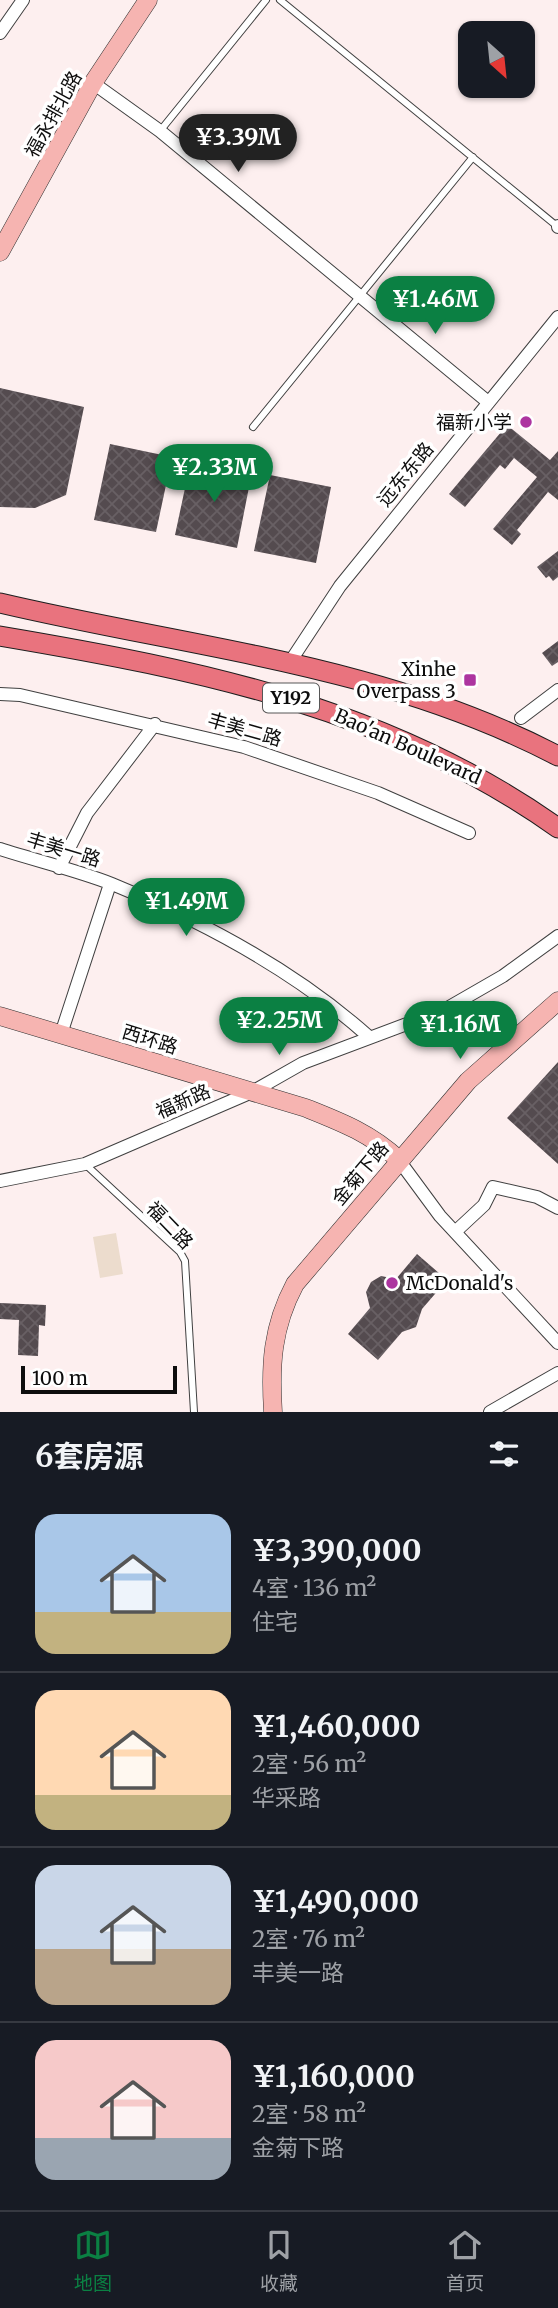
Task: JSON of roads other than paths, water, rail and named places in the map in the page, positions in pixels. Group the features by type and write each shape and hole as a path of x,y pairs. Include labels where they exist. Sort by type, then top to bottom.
{"main road":[{"name":"Bao'an Boulevard","path":"0,603 290,662 427,699 558,757"},
{"name":"Bao'an Boulevard","path":"0,636 270,691 335,713 473,774 558,828"}],"street":[{"path":"0,33 23,0"},
{"name":"福永排北路","path":"0,252 93,83 148,0"},
{"path":"93,83 160,131 488,401"},
{"name":"远东东路","path":"290,662 340,586 558,317"},
{"path":"521,718 558,690"},
{"name":"丰美二路","path":"0,694 20,695 155,724 244,747 377,793 469,833"},
{"path":"59,868 86,813 155,724"},
{"name":"丰美一路","path":"0,849 110,884 281,968 331,1003 368,1036"},
{"path":"61,1034 110,884"},
{"name":"福新路","path":"0,1181 85,1164 252,1092 303,1063 368,1036 417,1021 460,1002 558,936"},
{"name":"金菊下路","path":"273,1412 270,1372 274,1338 281,1311 295,1284 398,1159 468,1081 558,1001"},
{"name":"西环路","path":"0,1016 252,1092 353,1126 377,1140 398,1159"},
{"path":"398,1159 455,1233 558,1343"},
{"path":"455,1233 484,1205 493,1188 537,1197 558,1208"},
{"path":"490,1412 558,1373"}],"lane":[{"path":"160,131 266,0"},
{"path":"280,0 558,227"},
{"path":"253,426 472,157"},
{"name":"福二路","path":"85,1164 180,1252 184,1261 194,1412"}],"place":[{"name":"福新小学","path":"526,422"},
{"name":"Xinhe Overpass 3","path":"470,680"},
{"name":"McDonald's","path":"392,1283"}]}
